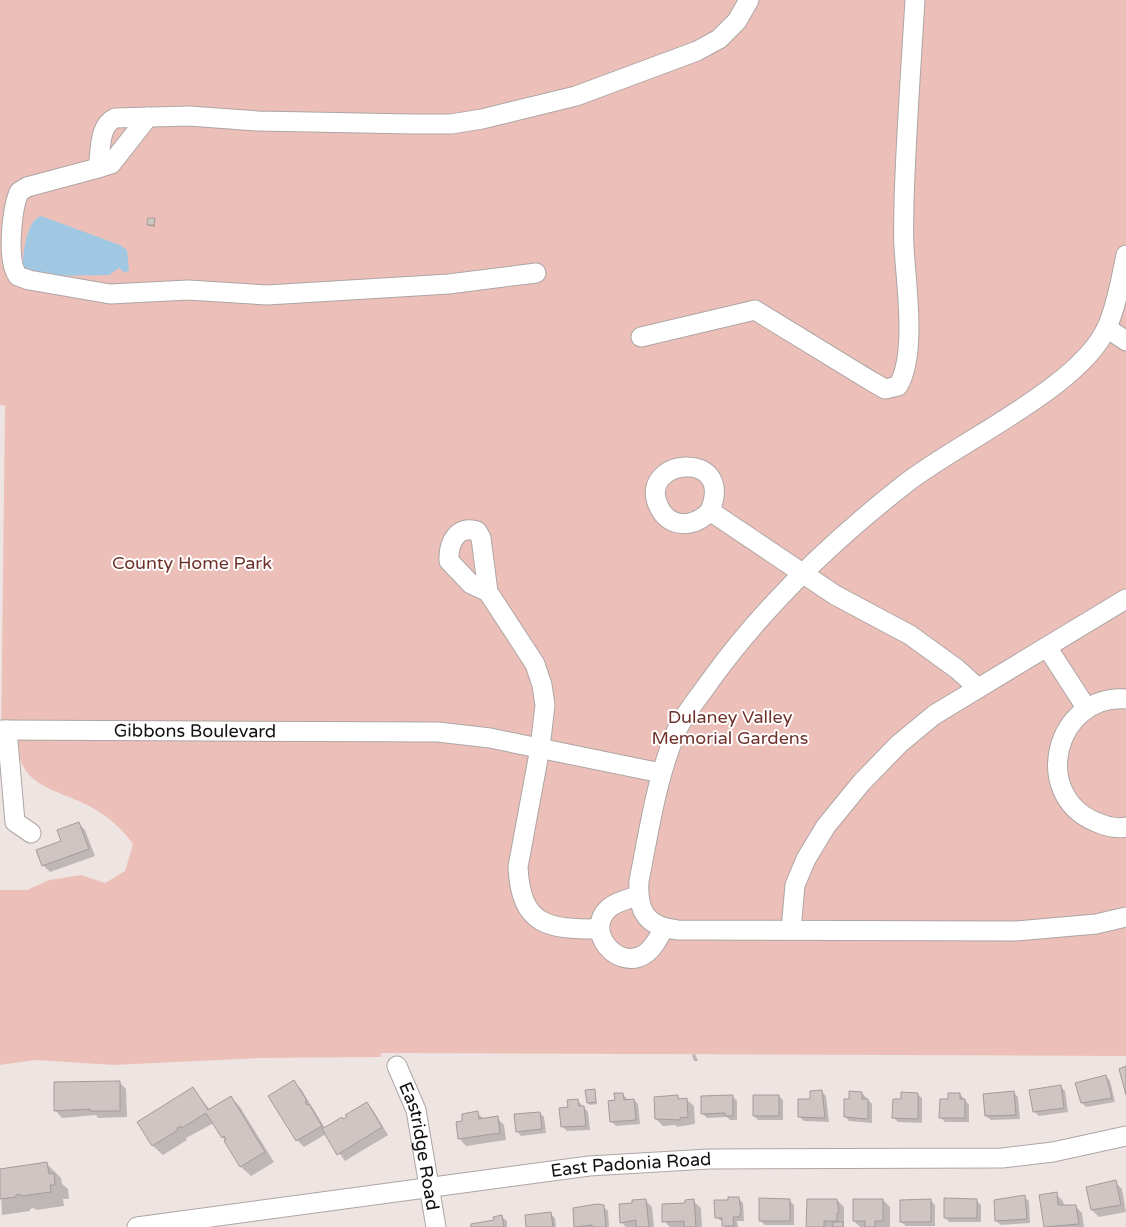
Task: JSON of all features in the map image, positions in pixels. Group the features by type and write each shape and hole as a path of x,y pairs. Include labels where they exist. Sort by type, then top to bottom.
{"street":[{"path":"98,168 104,127 108,121 115,118 189,116 258,121 451,124 482,120 576,96 697,51 719,39 737,21 749,0"},
{"path":"641,337 755,310 885,389 898,386 902,380 906,362 910,314 904,246 904,201 916,0"},
{"path":"148,117 112,164 41,183 19,192 14,211 12,262 18,276 110,294 188,290 266,295 449,284 536,273"},
{"path":"1126,255 1107,328 1079,363 1059,382 1031,402 937,461 906,483 859,522 802,574 758,620 695,701 677,730 660,773 639,881 638,896 641,908 649,920 664,928 1016,931 1096,924 1126,917"},
{"path":"1107,328 1126,340"},
{"path":"710,512 835,595 910,636 957,669 978,688"},
{"path":"488,592 535,664 545,705 540,748 518,867 518,885 522,897 539,920 550,927 599,929"},
{"path":"791,930 795,885 806,859 826,826 862,782 899,744 934,716 978,688 1126,600"},
{"path":"1047,647 1087,709"},
{"path":"1126,699 1106,700 1087,709 1075,719 1065,733 1058,753 1057,770 1061,786 1077,810 1090,820 1104,826 1126,827"},
{"path":"3,730 15,822 31,833"},
{"name":"Gibbons Boulevard","path":"3,730 389,730 490,738 660,773"},
{"path":"638,896 609,908 602,918 599,929 603,942 610,950 631,959 645,954 654,946 664,928"},
{"name":"Eastridge Road","path":"397,1066 416,1110 436,1227"},
{"name":"East Padonia Road","path":"137,1227 250,1219 430,1186 548,1171 665,1161 1002,1158 1053,1152 1126,1136"}],"green space":[{"path":"0,0 1126,0 1126,1056 381,1053 381,1057 259,1058 114,1065 36,1060 0,1065 0,890 27,890 49,880 81,875 105,883 125,871 133,844 121,829 101,813 34,779 25,770 20,757 18,741 1,741 5,406 0,405"}],"water":[{"path":"41,216 120,245 127,250 129,270 125,273 119,268 109,275 36,276 23,271 24,249 28,232 36,219"}],"building":[{"path":"148,218 155,218 154,225 147,225"},
{"path":"79,822 89,849 42,866 36,850 61,841 57,830"},
{"path":"1126,1066 1126,1095 1119,1069"},
{"path":"1106,1075 1112,1098 1081,1103 1075,1083"},
{"path":"294,1080 307,1101 305,1102 307,1105 309,1104 322,1126 296,1141 268,1096"},
{"path":"120,1081 120,1111 90,1111 90,1109 54,1111 54,1082"},
{"path":"1061,1085 1064,1108 1033,1112 1029,1090"},
{"path":"193,1087 208,1110 231,1096 265,1152 240,1167 224,1141 226,1140 224,1136 222,1138 206,1113 182,1128 181,1126 177,1128 178,1130 152,1146 137,1122"},
{"path":"595,1089 596,1102 587,1103 585,1090"},
{"path":"822,1090 825,1118 798,1117 798,1099 810,1099 810,1091"},
{"path":"849,1091 862,1092 862,1099 868,1099 868,1119 844,1117 844,1099 849,1099"},
{"path":"1014,1091 1016,1115 985,1116 983,1094"},
{"path":"901,1092 918,1093 918,1119 892,1118 893,1099 901,1099"},
{"path":"614,1093 623,1093 624,1100 634,1099 636,1120 610,1122 608,1101 615,1100"},
{"path":"948,1093 960,1093 960,1099 965,1099 965,1118 939,1118 940,1099 948,1099"},
{"path":"678,1095 678,1099 687,1098 688,1117 680,1118 680,1120 655,1119 654,1097"},
{"path":"733,1095 733,1116 725,1116 725,1113 701,1114 701,1096"},
{"path":"753,1095 779,1095 779,1116 753,1116"},
{"path":"578,1099 579,1106 584,1106 586,1126 561,1127 559,1108 568,1107 567,1100"},
{"path":"367,1102 382,1127 337,1155 322,1129 342,1117 343,1119 347,1117 345,1115"},
{"path":"478,1111 479,1119 498,1116 500,1133 458,1139 456,1122 462,1121 462,1114"},
{"path":"540,1112 542,1129 516,1132 514,1114"},
{"path":"47,1162 49,1174 54,1173 55,1185 50,1185 51,1192 21,1196 20,1194 16,1195 16,1197 0,1199 0,1169"},
{"path":"1116,1180 1121,1205 1091,1210 1086,1187"},
{"path":"1057,1192 1058,1205 1076,1205 1079,1224 1044,1227 1039,1195"},
{"path":"1025,1195 1027,1219 995,1221 994,1200"},
{"path":"728,1197 739,1197 741,1212 739,1217 733,1217 734,1226 722,1226 722,1218 715,1218 714,1200 728,1200"},
{"path":"759,1198 790,1199 790,1221 759,1221"},
{"path":"944,1198 977,1199 977,1218 944,1218"},
{"path":"646,1199 649,1227 636,1227 636,1220 620,1223 619,1204 632,1203 632,1200"},
{"path":"694,1199 696,1227 684,1227 684,1221 662,1222 662,1204 685,1203 685,1200"},
{"path":"807,1199 837,1199 839,1213 837,1213 837,1221 824,1221 824,1227 806,1227"},
{"path":"853,1199 883,1199 883,1221 875,1221 875,1227 865,1227 865,1221 853,1221"},
{"path":"931,1199 931,1222 900,1222 900,1200"},
{"path":"597,1204 604,1205 606,1227 592,1227 592,1225 574,1227 573,1208"},
{"path":"551,1212 553,1227 526,1227 525,1215"},
{"path":"502,1215 504,1227 471,1227 471,1224 494,1220 493,1217"},
{"path":"833,1222 843,1222 843,1227 833,1227"}],"park label":[{"name":"County Home Park","path":"192,563"},
{"name":"Dulaney Valley Memorial Gardens","path":"730,728"}]}
